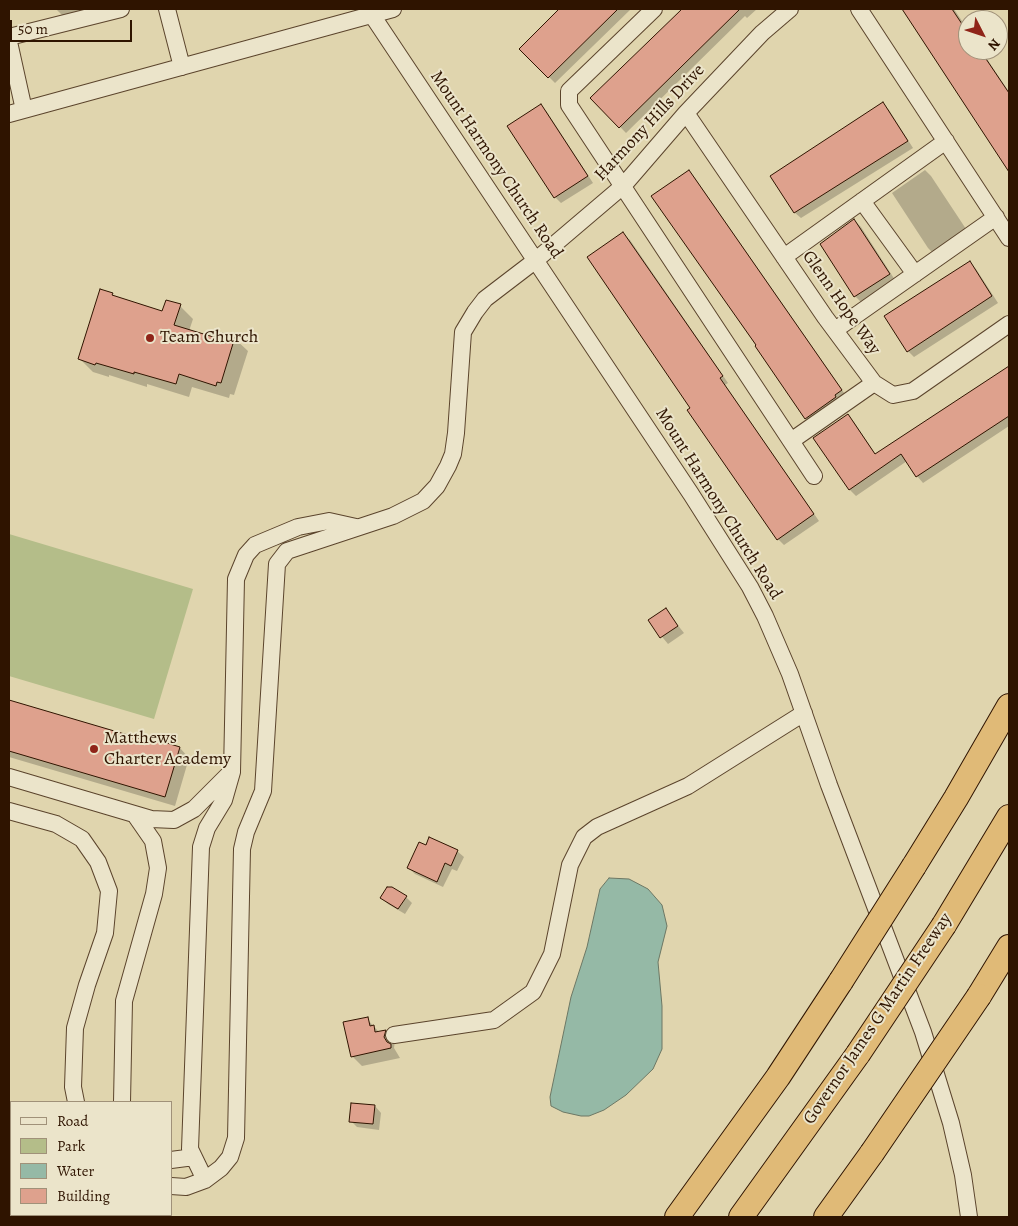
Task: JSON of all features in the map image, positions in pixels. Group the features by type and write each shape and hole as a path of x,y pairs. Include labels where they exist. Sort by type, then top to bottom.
{"highway":[{"path":"677,1217 778,1077 841,981 956,798 1009,706"},
{"name":"Governor James G Martin Freeway","path":"740,1217 858,1054 944,925 1009,817"},
{"path":"970,882 1009,822"},
{"path":"826,1217 979,996 1009,947"}],"street":[{"path":"9,37 121,9"},
{"path":"168,9 182,67"},
{"path":"10,50 16,112 182,67 370,12 393,9"},
{"path":"654,9 569,91 569,105 814,476"},
{"name":"Harmony Hills Drive","path":"205,1180 221,1168 230,1157 236,1138 242,850 246,832 263,791 277,564 286,551 394,516 423,501 437,486 450,460 456,433 463,332 485,299 536,260 623,186 686,113 762,33 790,9"},
{"path":"859,9 1009,238"},
{"name":"Mount Harmony Church Road","path":"370,12 691,494 750,587 790,674 829,785 922,1032 951,1124 963,1175 969,1217"},
{"name":"Glenn Hope Way","path":"686,113 784,257 874,383 893,395 913,391 1009,324"},
{"path":"784,257 946,142"},
{"path":"862,201 915,274"},
{"path":"835,330 996,217"},
{"path":"791,441 874,383"},
{"path":"172,1186 186,1187 205,1180 190,1149 201,847 207,828 224,800 232,772 236,579 246,555 255,545 298,527 329,522 358,528"},
{"path":"394,1035 494,1020 534,992 552,954 570,865 584,837 598,827 688,786 804,714"},
{"path":"9,777 135,815 151,819 174,820 194,809 232,772"},
{"path":"9,812 56,824 82,839 98,862 109,891 105,933 87,985 75,1028 73,1087 76,1101"},
{"path":"122,1101 124,1001 154,894 158,868 153,841 135,815"},
{"path":"172,1160 194,1157"}],"green space":[{"path":"9,534 193,589 154,719 9,676"}],"water":[{"path":"609,878 629,879 648,889 662,905 667,926 658,962 662,1006 662,1049 653,1069 626,1095 604,1110 589,1116 581,1116 563,1112 551,1106 550,1097 571,997 587,947 600,889"}],"building":[{"path":"559,9 618,9 548,78 519,49"},
{"path":"682,9 740,9 619,128 590,98"},
{"path":"902,9 952,9 958,18 958,60 987,60 1009,93 1009,172"},
{"path":"883,102 908,141 794,213 770,176"},
{"path":"541,104 588,176 554,198 507,126"},
{"path":"689,170 842,390 835,395 836,397 805,419 756,345 651,196"},
{"path":"854,219 890,274 854,297 820,244"},
{"path":"623,232 723,376 720,378 814,514 777,540 687,410 690,408 587,257"},
{"path":"970,261 992,296 907,352 884,316"},
{"name":"Team Church","path":"100,289 113,293 112,295 162,311 166,300 181,304 174,325 220,339 222,333 235,337 221,383 217,382 216,386 179,374 176,384 96,363 95,365 78,359"},
{"path":"1009,366 1009,416 916,477 901,454 849,490 813,438 848,414 875,454"},
{"path":"666,608 678,626 660,638 648,620"},
{"name":"Matthews Charter Academy","path":"9,700 155,743 157,740 180,747 165,797 9,751"},
{"path":"429,837 458,850 451,866 445,863 437,882 407,868 419,842 426,845"},
{"path":"387,887 392,887 407,896 398,909 380,898"},
{"path":"368,1017 370,1026 374,1025 375,1032 386,1030 384,1037 391,1044 391,1048 351,1057 343,1022"},
{"path":"351,1103 375,1105 373,1124 349,1122"}],"place":[{"name":"Team Church","path":"150,338"},
{"name":"Matthews Charter Academy","path":"94,749"}]}
